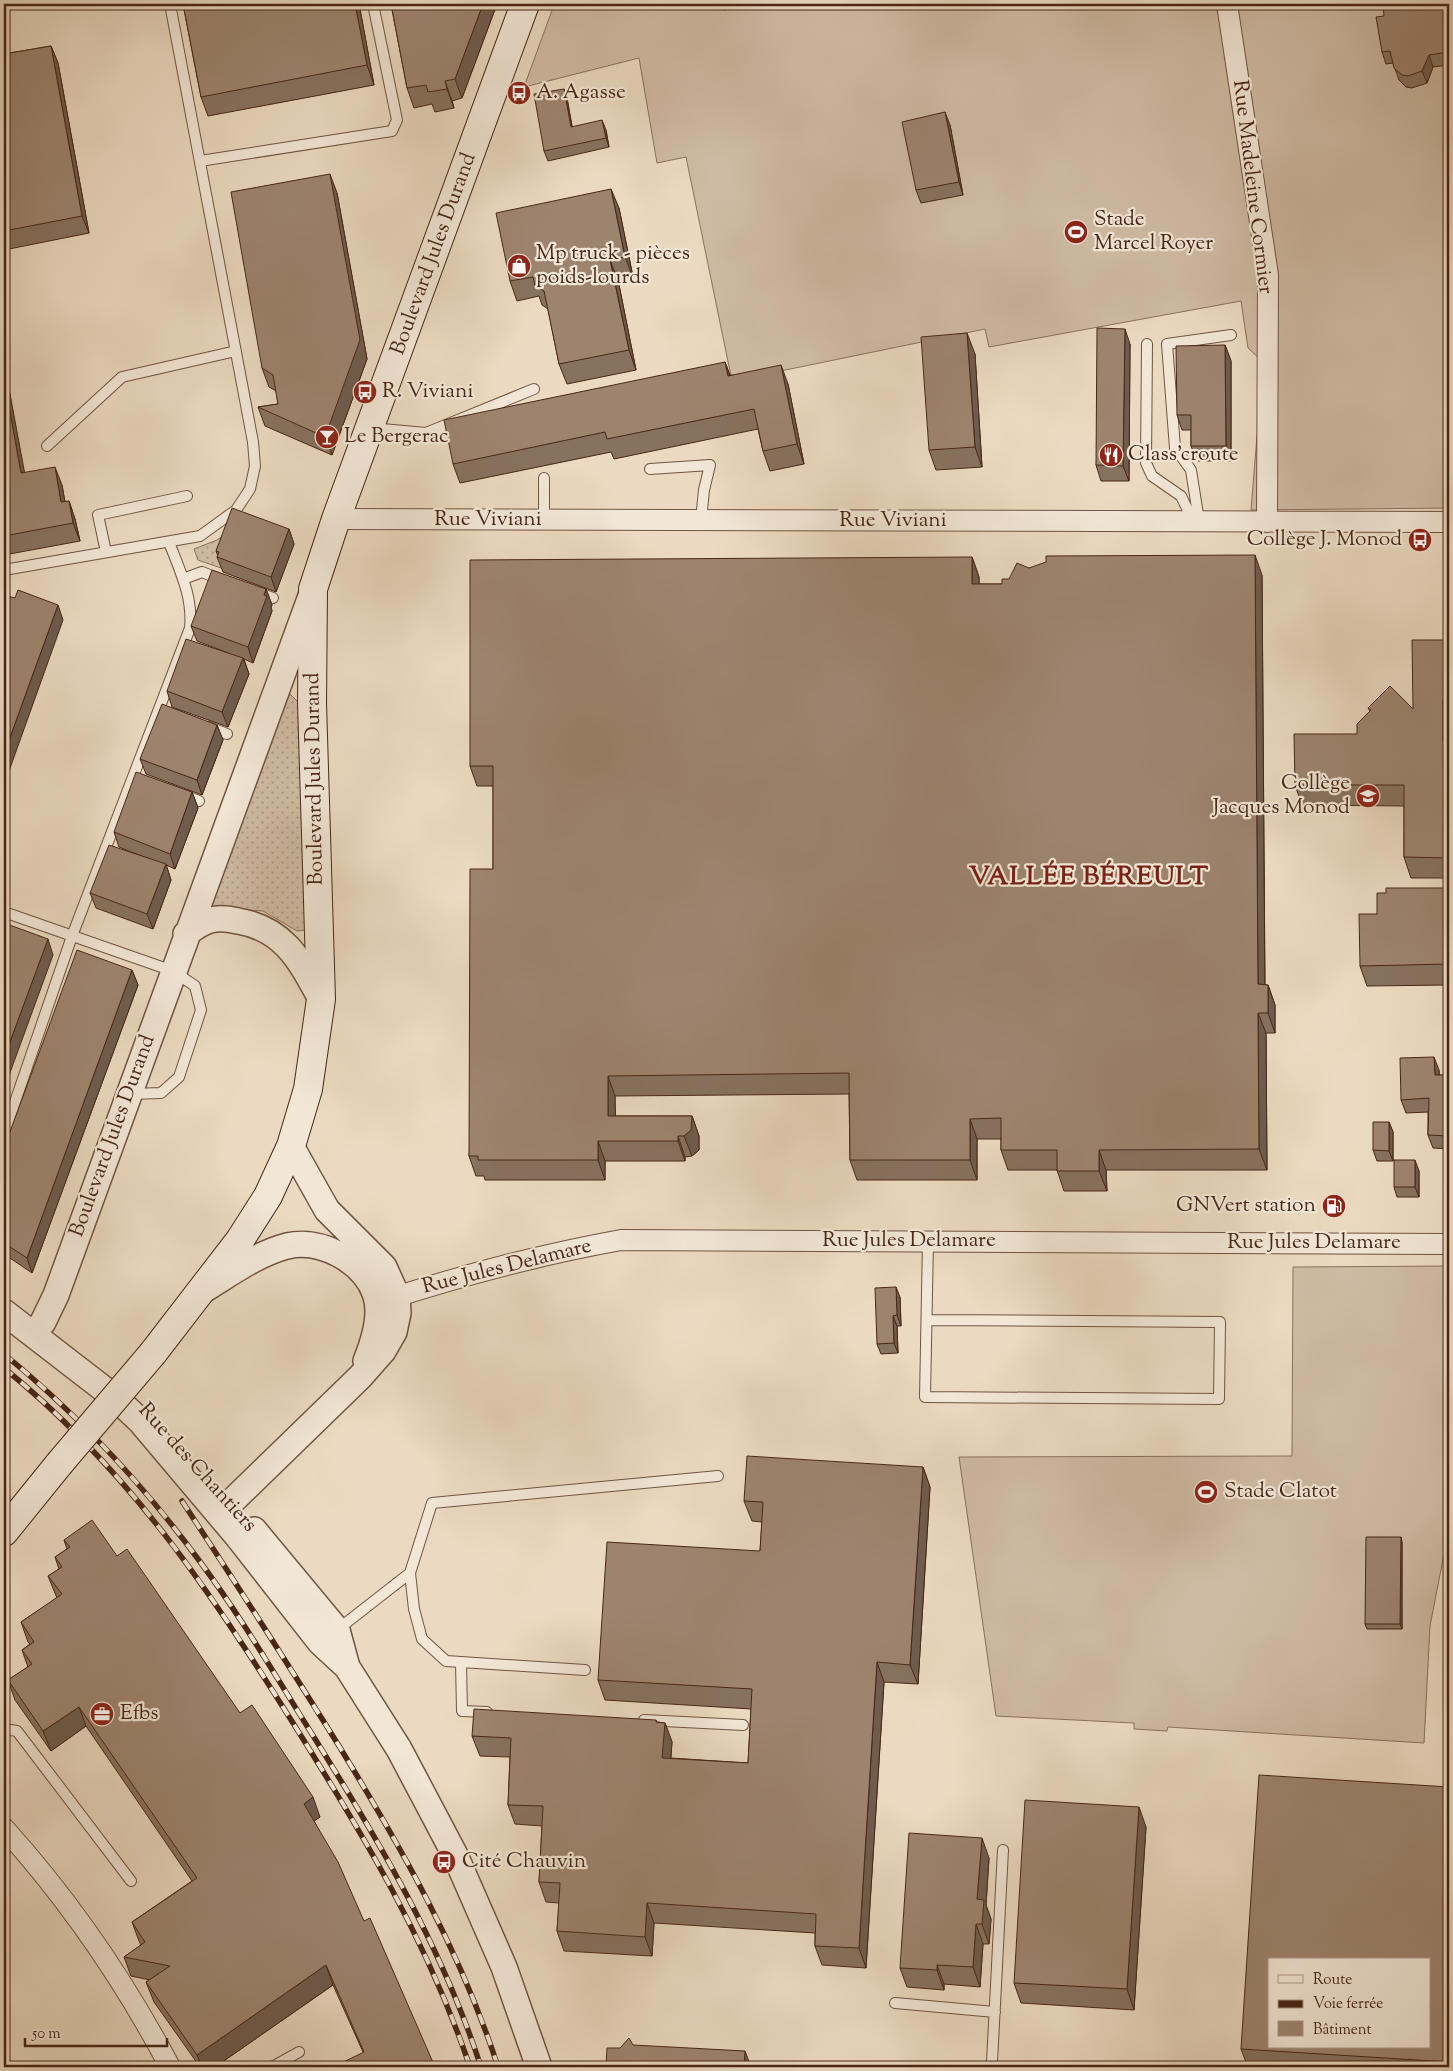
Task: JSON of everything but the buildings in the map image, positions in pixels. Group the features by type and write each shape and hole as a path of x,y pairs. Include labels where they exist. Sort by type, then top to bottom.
{"main road":[{"name":"Boulevard Jules Durand","path":"4,1532 153,1353 240,1240 268,1196 291,1146 308,1089 321,999 312,703 313,589 336,519 525,4"}],"street":[{"name":"Rue Madeleine Cormier","path":"1228,4 1268,275 1267,522"},
{"name":"Rue Viviani","path":"336,519 1449,522"},
{"name":"Boulevard Jules Durand","path":"38,1328 56,1295 172,971 313,589"},
{"path":"186,934 199,924 219,917 254,924 279,937 301,962 321,999"},
{"name":"Boulevard Jules Durand","path":"291,1146 327,1210 384,1268 387,1299"},
{"name":"Rue Jules Delamare","path":"387,1299 435,1283 542,1254 621,1240 1449,1244"},
{"name":"Boulevard Jules Durand","path":"199,1293 249,1261 288,1246 314,1246 340,1254 362,1272 376,1294 387,1299 398,1313 394,1332 383,1351 360,1377 225,1509"},
{"name":"Rue des Chantiers","path":"4,1312 38,1328 141,1422 225,1509 328,1636 399,1750 455,1855 504,1967 539,2067"},
{"path":"4,1828 24,1850 81,1926 144,2017 170,2067"}],"lane":[{"path":"4,570 200,536 218,525 236,510 250,489 256,466 253,442 170,4"},
{"path":"200,161 392,131 397,120 373,4"},
{"path":"1196,521 1191,470 1175,448 1167,344 1231,335"},
{"path":"1147,344 1146,463 1152,476 1181,496 1196,521"},
{"path":"47,446 122,377 236,352"},
{"path":"370,428 426,433 534,389"},
{"path":"650,469 710,465 704,490 701,520"},
{"path":"544,478 544,520"},
{"path":"106,552 98,515 187,496"},
{"path":"4,1134 72,936 110,851 188,645 192,610 183,578 169,542"},
{"path":"183,578 202,572 228,582"},
{"path":"246,588 273,598"},
{"path":"201,724 227,734"},
{"path":"174,792 199,801"},
{"path":"4,912 172,971 195,986 202,1010 179,1077 161,1093 127,1095"},
{"path":"927,1320 1220,1322 1219,1399 925,1397 928,1242"},
{"path":"585,1670 446,1661 422,1639 414,1610 410,1573 432,1503 718,1476"},
{"path":"328,1636 410,1573"},
{"path":"461,1662 462,1710 501,1712"},
{"path":"636,1719 743,1725"},
{"path":"4,1729 17,1731 131,1881"},
{"path":"992,2062 1003,1850"},
{"path":"895,2003 994,2012"},
{"path":"272,2067 299,2052"}],"shaded area":[{"name":"Stade Marcel Royer","path":"1449,4 1449,349 1447,382 1449,383 1449,508 1251,510 1263,362 1248,348 1241,301 989,347 985,329 732,381 686,157 657,163 639,58 524,87 554,5"},
{"path":"236,528 221,568 198,560 194,549 217,540"},
{"path":"290,694 298,702 306,930 297,931 263,911 217,908 193,923 249,775"},
{"name":"Stade Clatot","path":"1449,1266 1449,1528 1430,1626 1424,1743 1168,1727 1167,1731 1134,1729 1134,1723 996,1716 959,1457 1292,1456 1293,1267"}],"railway":[{"path":"4,1354 83,1425 154,1503 198,1559 257,1645 361,1814 407,1896 448,1979 481,2067"},
{"path":"4,1368 49,1407 90,1447 128,1489 164,1533 230,1625 345,1807 392,1890 434,1976 470,2067"},
{"path":"182,1501 339,1746 385,1823 448,1942 483,2024 498,2067"}],"place":[{"name":"A. Agasse","path":"519,93"},
{"name":"Stade Marcel Royer","path":"1076,232"},
{"name":"Mp truck - pièces poids-lourds","path":"519,266"},
{"name":"R. Viviani","path":"365,392"},
{"name":"Le Bergerac","path":"327,437"},
{"name":"Class'croute","path":"1111,455"},
{"name":"Collège J. Monod","path":"1420,540"},
{"name":"Collège Jacques Monod","path":"1368,796"},
{"name":"GNVert station","path":"1334,1206"},
{"name":"Stade Clatot","path":"1206,1492"},
{"name":"Efbs","path":"102,1714"},
{"name":"Cité Chauvin","path":"444,1862"}],"district":[{"name":"VALLÉE BÉREULT","path":"1089,877"}]}
